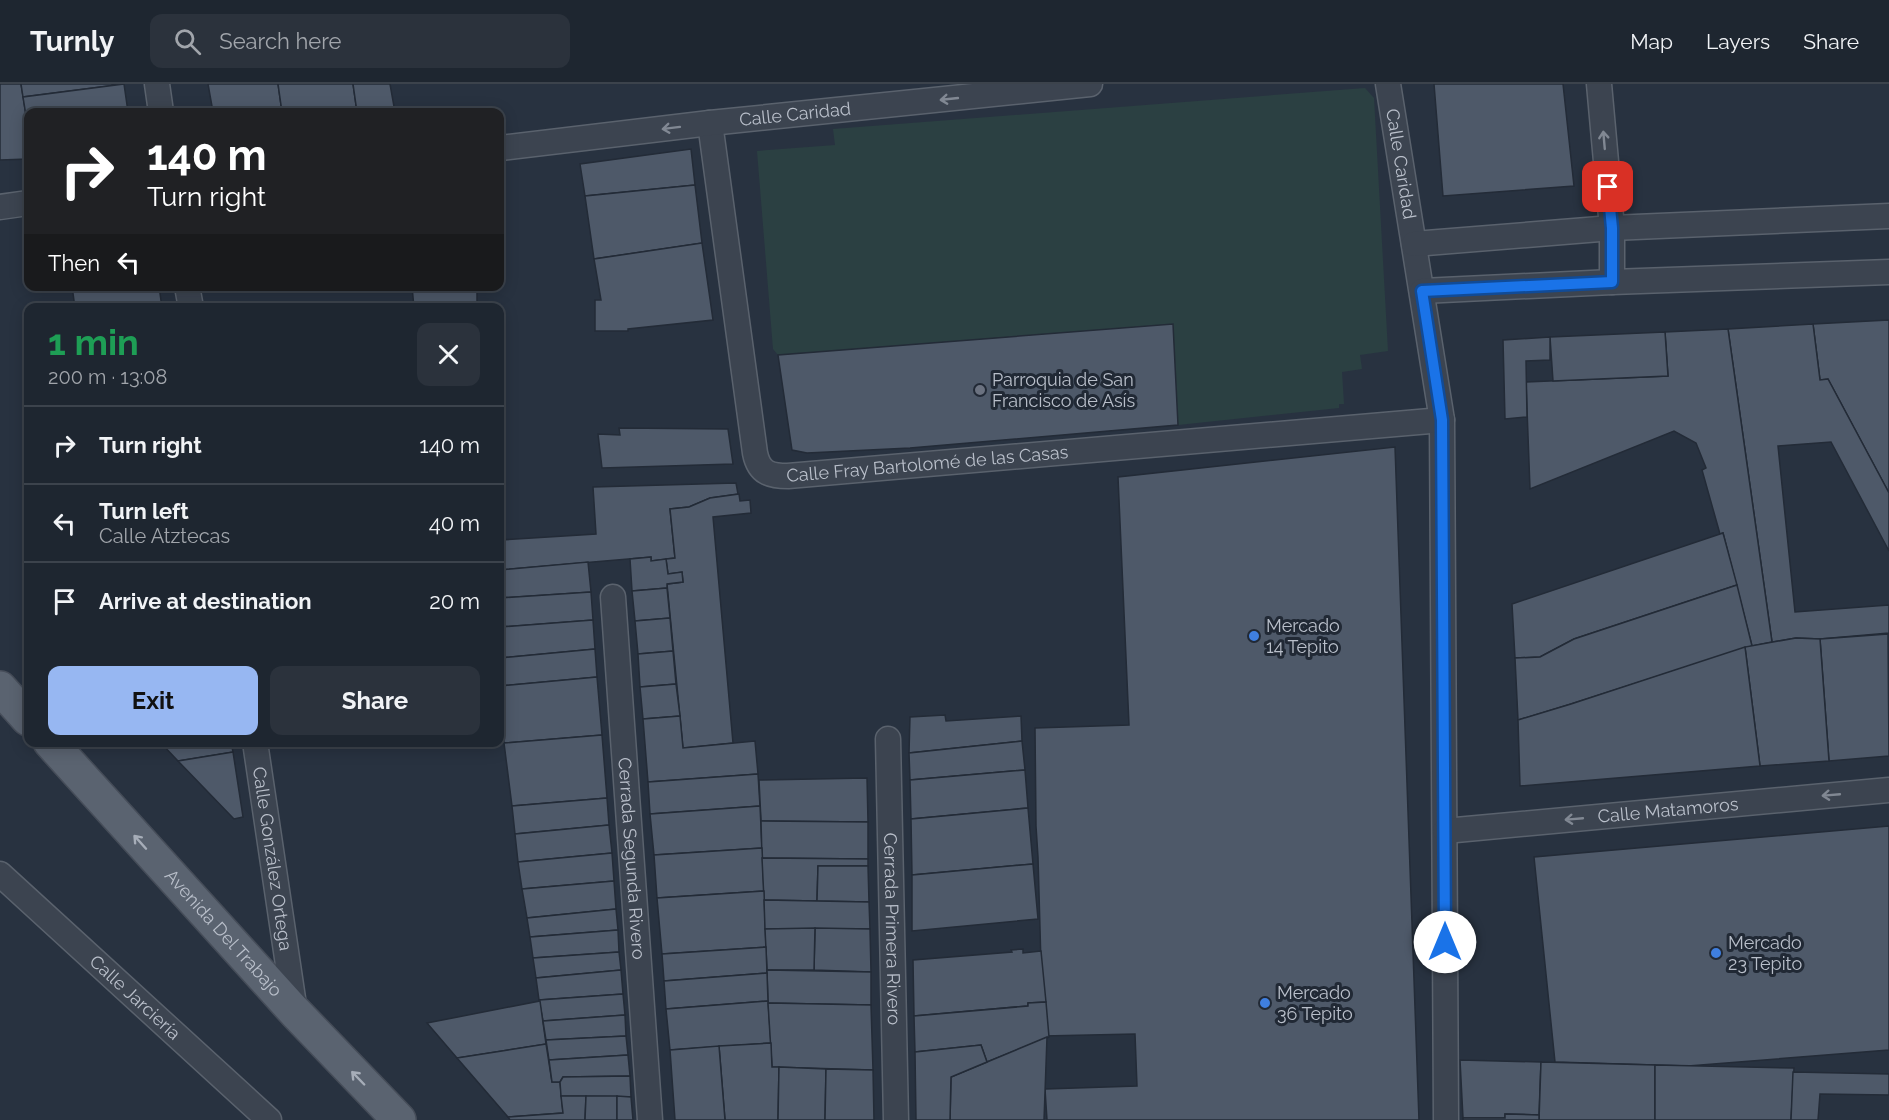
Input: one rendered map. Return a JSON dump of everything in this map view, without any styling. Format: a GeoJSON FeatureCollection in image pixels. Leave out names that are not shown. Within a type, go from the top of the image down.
{"type":"FeatureCollection","features":[{"type":"Feature","properties":{"kind":"main road"},"geometry":{"type":"LineString","coordinates":[[0,688],[24,715]]}},
{"type":"Feature","properties":{"kind":"main road","name":"Avenida Del Trabajo"},"geometry":{"type":"LineString","coordinates":[[55,747],[295,1012],[399,1120]]}},
{"type":"Feature","properties":{"kind":"street"},"geometry":{"type":"LineString","coordinates":[[157,84],[160,108]]}},
{"type":"Feature","properties":{"kind":"street","name":"Calle Caridad"},"geometry":{"type":"LineString","coordinates":[[504,148],[989,90],[1090,84]]}},
{"type":"Feature","properties":{"kind":"street","name":"Calle Caridad"},"geometry":{"type":"LineString","coordinates":[[1388,84],[1442,420],[1446,1120]]}},
{"type":"Feature","properties":{"kind":"street"},"geometry":{"type":"LineString","coordinates":[[1599,84],[1612,228],[1612,282]]}},
{"type":"Feature","properties":{"kind":"street","name":"Calle Fray Bartolomé de las Casas"},"geometry":{"type":"LineString","coordinates":[[710,123],[757,464],[765,472],[776,476],[788,476],[1442,420]]}},
{"type":"Feature","properties":{"kind":"street"},"geometry":{"type":"LineString","coordinates":[[0,207],[24,204]]}},
{"type":"Feature","properties":{"kind":"street"},"geometry":{"type":"LineString","coordinates":[[1414,244],[1612,228],[1889,216]]}},
{"type":"Feature","properties":{"kind":"street"},"geometry":{"type":"LineString","coordinates":[[1422,291],[1889,272]]}},
{"type":"Feature","properties":{"kind":"street","name":"Cerrada Segunda Rivero"},"geometry":{"type":"LineString","coordinates":[[614,597],[650,1120]]}},
{"type":"Feature","properties":{"kind":"street","name":"Cerrada Primera Rivero"},"geometry":{"type":"LineString","coordinates":[[888,739],[896,1120]]}},
{"type":"Feature","properties":{"kind":"street","name":"Calle González Ortega"},"geometry":{"type":"LineString","coordinates":[[256,747],[295,1012]]}},
{"type":"Feature","properties":{"kind":"street","name":"Calle Matamoros"},"geometry":{"type":"LineString","coordinates":[[1445,831],[1889,790]]}},
{"type":"Feature","properties":{"kind":"street","name":"Calle Jarciería"},"geometry":{"type":"LineString","coordinates":[[0,874],[269,1120]]}},
{"type":"Feature","properties":{"kind":"green space"},"geometry":{"type":"Polygon","coordinates":[[[1365,88],[1374,98],[1388,351],[1360,355],[1362,369],[1342,372],[1344,404],[1339,404],[1339,408],[1178,425],[1172,324],[778,355],[773,349],[757,151],[835,145],[833,129],[1365,88]]]}},
{"type":"Feature","properties":{"kind":"building"},"geometry":{"type":"Polygon","coordinates":[[[0,84],[21,84],[25,108],[24,159],[0,160],[0,84]]]}},
{"type":"Feature","properties":{"kind":"building"},"geometry":{"type":"Polygon","coordinates":[[[21,84],[124,84],[23,97],[21,84]]]}},
{"type":"Feature","properties":{"kind":"building"},"geometry":{"type":"Polygon","coordinates":[[[124,84],[127,108],[25,108],[23,97],[124,84]]]}},
{"type":"Feature","properties":{"kind":"building"},"geometry":{"type":"Polygon","coordinates":[[[208,84],[278,84],[281,108],[212,108],[208,84]]]}},
{"type":"Feature","properties":{"kind":"building"},"geometry":{"type":"Polygon","coordinates":[[[278,84],[353,84],[356,108],[281,108],[278,84]]]}},
{"type":"Feature","properties":{"kind":"building"},"geometry":{"type":"Polygon","coordinates":[[[353,84],[390,84],[394,108],[356,108],[353,84]]]}},
{"type":"Feature","properties":{"kind":"building"},"geometry":{"type":"Polygon","coordinates":[[[1434,84],[1563,84],[1574,186],[1443,196],[1434,84]]]}},
{"type":"Feature","properties":{"kind":"building"},"geometry":{"type":"Polygon","coordinates":[[[691,149],[695,185],[585,196],[580,164],[691,149]]]}},
{"type":"Feature","properties":{"kind":"building"},"geometry":{"type":"Polygon","coordinates":[[[695,185],[702,243],[594,259],[585,196],[695,185]]]}},
{"type":"Feature","properties":{"kind":"building"},"geometry":{"type":"Polygon","coordinates":[[[702,243],[713,320],[628,329],[628,331],[595,331],[595,300],[601,300],[594,259],[702,243]]]}},
{"type":"Feature","properties":{"kind":"building"},"geometry":{"type":"Polygon","coordinates":[[[73,291],[160,291],[161,303],[74,303],[73,291]]]}},
{"type":"Feature","properties":{"kind":"building"},"geometry":{"type":"Polygon","coordinates":[[[412,291],[477,291],[477,303],[414,303],[412,291]]]}},
{"type":"Feature","properties":{"kind":"building"},"geometry":{"type":"Polygon","coordinates":[[[1889,320],[1889,493],[1828,379],[1820,380],[1813,324],[1889,320]]]}},
{"type":"Feature","properties":{"kind":"building","name":"Parroquia de San Francisco de Asís"},"geometry":{"type":"Polygon","coordinates":[[[1173,324],[1178,425],[910,448],[807,453],[792,450],[778,355],[1173,324]]]}},
{"type":"Feature","properties":{"kind":"building"},"geometry":{"type":"Polygon","coordinates":[[[1813,324],[1820,380],[1828,379],[1889,493],[1889,551],[1831,442],[1778,446],[1795,612],[1889,605],[1889,633],[1820,639],[1796,638],[1772,642],[1728,329],[1813,324]]]}},
{"type":"Feature","properties":{"kind":"building"},"geometry":{"type":"Polygon","coordinates":[[[1728,329],[1772,642],[1752,646],[1723,533],[1720,534],[1702,470],[1706,468],[1696,443],[1674,431],[1530,489],[1526,382],[1668,376],[1665,332],[1728,329]]]}},
{"type":"Feature","properties":{"kind":"building"},"geometry":{"type":"Polygon","coordinates":[[[1665,332],[1668,376],[1553,381],[1550,337],[1665,332]]]}},
{"type":"Feature","properties":{"kind":"building"},"geometry":{"type":"Polygon","coordinates":[[[1550,337],[1550,360],[1526,361],[1527,417],[1505,419],[1503,340],[1550,337]]]}},
{"type":"Feature","properties":{"kind":"building"},"geometry":{"type":"Polygon","coordinates":[[[619,428],[728,429],[733,464],[602,468],[598,434],[620,435],[619,428]]]}},
{"type":"Feature","properties":{"kind":"building"},"geometry":{"type":"Polygon","coordinates":[[[1395,447],[1419,1120],[1047,1120],[1045,1089],[1137,1086],[1135,1034],[1043,1036],[1036,826],[1035,728],[1129,725],[1118,477],[1395,447]]]}},
{"type":"Feature","properties":{"kind":"building"},"geometry":{"type":"Polygon","coordinates":[[[736,483],[738,494],[710,498],[689,507],[670,509],[675,558],[651,561],[651,557],[504,570],[504,540],[596,534],[593,487],[736,483]]]}},
{"type":"Feature","properties":{"kind":"building"},"geometry":{"type":"Polygon","coordinates":[[[739,494],[740,501],[750,500],[751,513],[713,517],[733,743],[683,748],[667,584],[683,582],[682,572],[668,574],[666,559],[675,558],[670,509],[689,507],[710,498],[739,494]]]}},
{"type":"Feature","properties":{"kind":"building"},"geometry":{"type":"Polygon","coordinates":[[[1723,533],[1737,585],[1574,639],[1540,657],[1515,658],[1512,604],[1723,533]]]}},
{"type":"Feature","properties":{"kind":"building"},"geometry":{"type":"Polygon","coordinates":[[[651,557],[651,561],[666,559],[668,574],[682,572],[683,582],[667,584],[667,588],[632,591],[630,559],[651,557]]]}},
{"type":"Feature","properties":{"kind":"building"},"geometry":{"type":"Polygon","coordinates":[[[588,562],[591,592],[504,598],[504,570],[588,562]]]}},
{"type":"Feature","properties":{"kind":"building"},"geometry":{"type":"Polygon","coordinates":[[[1737,585],[1752,646],[1518,720],[1515,658],[1540,657],[1574,639],[1737,585]]]}},
{"type":"Feature","properties":{"kind":"building"},"geometry":{"type":"Polygon","coordinates":[[[667,588],[670,618],[635,621],[632,591],[667,588]]]}},
{"type":"Feature","properties":{"kind":"building"},"geometry":{"type":"Polygon","coordinates":[[[591,592],[593,620],[504,627],[504,598],[591,592]]]}},
{"type":"Feature","properties":{"kind":"building"},"geometry":{"type":"Polygon","coordinates":[[[670,618],[673,651],[638,654],[635,621],[670,618]]]}},
{"type":"Feature","properties":{"kind":"building"},"geometry":{"type":"Polygon","coordinates":[[[593,620],[595,649],[504,658],[504,627],[593,620]]]}},
{"type":"Feature","properties":{"kind":"building"},"geometry":{"type":"Polygon","coordinates":[[[1888,634],[1889,756],[1829,761],[1820,639],[1888,634]]]}},
{"type":"Feature","properties":{"kind":"building"},"geometry":{"type":"Polygon","coordinates":[[[1796,638],[1820,639],[1829,761],[1760,766],[1745,647],[1796,638]]]}},
{"type":"Feature","properties":{"kind":"building"},"geometry":{"type":"Polygon","coordinates":[[[1745,647],[1760,766],[1520,786],[1518,720],[1745,647]]]}},
{"type":"Feature","properties":{"kind":"building"},"geometry":{"type":"Polygon","coordinates":[[[595,649],[597,677],[504,686],[504,658],[595,649]]]}},
{"type":"Feature","properties":{"kind":"building"},"geometry":{"type":"Polygon","coordinates":[[[673,651],[676,684],[640,687],[638,654],[673,651]]]}},
{"type":"Feature","properties":{"kind":"building"},"geometry":{"type":"Polygon","coordinates":[[[597,677],[602,735],[504,743],[504,686],[597,677]]]}},
{"type":"Feature","properties":{"kind":"building"},"geometry":{"type":"Polygon","coordinates":[[[676,684],[680,716],[643,719],[640,687],[676,684]]]}},
{"type":"Feature","properties":{"kind":"building"},"geometry":{"type":"Polygon","coordinates":[[[945,715],[946,721],[1021,716],[1022,741],[909,753],[910,717],[945,715]]]}},
{"type":"Feature","properties":{"kind":"building"},"geometry":{"type":"Polygon","coordinates":[[[680,716],[683,748],[755,741],[758,774],[648,782],[643,719],[680,716]]]}},
{"type":"Feature","properties":{"kind":"building"},"geometry":{"type":"Polygon","coordinates":[[[602,735],[607,798],[512,806],[504,743],[602,735]]]}},
{"type":"Feature","properties":{"kind":"building"},"geometry":{"type":"Polygon","coordinates":[[[1022,741],[1025,770],[910,780],[909,753],[1022,741]]]}},
{"type":"Feature","properties":{"kind":"building"},"geometry":{"type":"Polygon","coordinates":[[[165,747],[232,747],[233,752],[178,761],[165,747]]]}},
{"type":"Feature","properties":{"kind":"building"},"geometry":{"type":"Polygon","coordinates":[[[233,752],[243,817],[234,819],[178,761],[233,752]]]}},
{"type":"Feature","properties":{"kind":"building"},"geometry":{"type":"Polygon","coordinates":[[[1025,770],[1028,808],[911,819],[910,780],[1025,770]]]}},
{"type":"Feature","properties":{"kind":"building"},"geometry":{"type":"Polygon","coordinates":[[[758,774],[760,806],[650,814],[648,782],[758,774]]]}},
{"type":"Feature","properties":{"kind":"building"},"geometry":{"type":"Polygon","coordinates":[[[867,778],[868,822],[761,821],[759,780],[867,778]]]}},
{"type":"Feature","properties":{"kind":"building"},"geometry":{"type":"Polygon","coordinates":[[[607,798],[609,825],[515,834],[512,806],[607,798]]]}},
{"type":"Feature","properties":{"kind":"building"},"geometry":{"type":"Polygon","coordinates":[[[760,806],[762,848],[654,855],[650,814],[760,806]]]}},
{"type":"Feature","properties":{"kind":"building"},"geometry":{"type":"Polygon","coordinates":[[[1028,808],[1033,864],[912,875],[911,819],[1028,808]]]}},
{"type":"Feature","properties":{"kind":"building"},"geometry":{"type":"Polygon","coordinates":[[[761,821],[868,822],[868,859],[762,858],[761,821]]]}},
{"type":"Feature","properties":{"kind":"building"},"geometry":{"type":"Polygon","coordinates":[[[609,825],[612,853],[518,862],[515,834],[609,825]]]}},
{"type":"Feature","properties":{"kind":"building","name":"Mercado 23 Tepito"},"geometry":{"type":"Polygon","coordinates":[[[1889,826],[1889,1050],[1688,1066],[1555,1062],[1534,857],[1889,826]]]}},
{"type":"Feature","properties":{"kind":"building"},"geometry":{"type":"Polygon","coordinates":[[[762,848],[764,891],[657,898],[654,855],[762,848]]]}},
{"type":"Feature","properties":{"kind":"building"},"geometry":{"type":"Polygon","coordinates":[[[612,853],[614,881],[522,889],[518,862],[612,853]]]}},
{"type":"Feature","properties":{"kind":"building"},"geometry":{"type":"Polygon","coordinates":[[[762,858],[868,859],[868,866],[818,866],[817,901],[764,900],[762,858]]]}},
{"type":"Feature","properties":{"kind":"building"},"geometry":{"type":"Polygon","coordinates":[[[1033,864],[1038,919],[912,931],[912,875],[1033,864]]]}},
{"type":"Feature","properties":{"kind":"building"},"geometry":{"type":"Polygon","coordinates":[[[818,866],[868,866],[869,902],[817,901],[818,866]]]}},
{"type":"Feature","properties":{"kind":"building"},"geometry":{"type":"Polygon","coordinates":[[[614,881],[616,909],[527,918],[522,889],[614,881]]]}},
{"type":"Feature","properties":{"kind":"building"},"geometry":{"type":"Polygon","coordinates":[[[764,891],[766,947],[662,954],[657,898],[764,891]]]}},
{"type":"Feature","properties":{"kind":"building"},"geometry":{"type":"Polygon","coordinates":[[[764,900],[869,902],[870,929],[765,929],[764,900]]]}},
{"type":"Feature","properties":{"kind":"building"},"geometry":{"type":"Polygon","coordinates":[[[616,909],[618,930],[530,937],[527,918],[616,909]]]}},
{"type":"Feature","properties":{"kind":"building"},"geometry":{"type":"Polygon","coordinates":[[[815,928],[870,929],[871,972],[814,970],[815,928]]]}},
{"type":"Feature","properties":{"kind":"building"},"geometry":{"type":"Polygon","coordinates":[[[815,928],[814,970],[767,970],[765,929],[815,928]]]}},
{"type":"Feature","properties":{"kind":"building"},"geometry":{"type":"Polygon","coordinates":[[[618,930],[619,952],[533,958],[530,937],[618,930]]]}},
{"type":"Feature","properties":{"kind":"building"},"geometry":{"type":"Polygon","coordinates":[[[766,947],[767,973],[664,981],[662,954],[766,947]]]}},
{"type":"Feature","properties":{"kind":"building"},"geometry":{"type":"Polygon","coordinates":[[[1023,949],[1023,953],[1041,951],[1046,1002],[1028,1003],[1028,1006],[914,1016],[913,960],[1012,952],[1011,950],[1023,949]]]}},
{"type":"Feature","properties":{"kind":"building"},"geometry":{"type":"Polygon","coordinates":[[[619,952],[621,970],[536,978],[533,958],[619,952]]]}},
{"type":"Feature","properties":{"kind":"building"},"geometry":{"type":"Polygon","coordinates":[[[621,970],[623,994],[539,1000],[536,978],[621,970]]]}},
{"type":"Feature","properties":{"kind":"building"},"geometry":{"type":"Polygon","coordinates":[[[767,970],[871,972],[871,1005],[768,1003],[767,970]]]}},
{"type":"Feature","properties":{"kind":"building"},"geometry":{"type":"Polygon","coordinates":[[[767,973],[768,1001],[666,1009],[664,981],[767,973]]]}},
{"type":"Feature","properties":{"kind":"building"},"geometry":{"type":"Polygon","coordinates":[[[623,994],[625,1015],[543,1021],[539,1000],[623,994]]]}},
{"type":"Feature","properties":{"kind":"building"},"geometry":{"type":"Polygon","coordinates":[[[540,1001],[546,1044],[457,1058],[427,1023],[540,1001]]]}},
{"type":"Feature","properties":{"kind":"building"},"geometry":{"type":"Polygon","coordinates":[[[768,1001],[771,1043],[670,1050],[666,1009],[768,1001]]]}},
{"type":"Feature","properties":{"kind":"building"},"geometry":{"type":"Polygon","coordinates":[[[1046,1002],[1049,1037],[987,1062],[981,1045],[915,1052],[914,1016],[1028,1006],[1028,1003],[1046,1002]]]}},
{"type":"Feature","properties":{"kind":"building"},"geometry":{"type":"Polygon","coordinates":[[[768,1003],[871,1005],[873,1070],[772,1067],[768,1003]]]}},
{"type":"Feature","properties":{"kind":"building"},"geometry":{"type":"Polygon","coordinates":[[[625,1015],[626,1036],[546,1040],[543,1021],[625,1015]]]}},
{"type":"Feature","properties":{"kind":"building"},"geometry":{"type":"Polygon","coordinates":[[[626,1036],[628,1055],[549,1060],[546,1040],[626,1036]]]}},
{"type":"Feature","properties":{"kind":"building"},"geometry":{"type":"Polygon","coordinates":[[[1047,1037],[1044,1120],[950,1120],[951,1077],[1047,1037]]]}},
{"type":"Feature","properties":{"kind":"building"},"geometry":{"type":"Polygon","coordinates":[[[771,1043],[772,1067],[779,1067],[778,1120],[725,1120],[719,1046],[771,1043]]]}},
{"type":"Feature","properties":{"kind":"building"},"geometry":{"type":"Polygon","coordinates":[[[546,1044],[552,1082],[560,1082],[563,1113],[508,1117],[457,1058],[546,1044]]]}},
{"type":"Feature","properties":{"kind":"building"},"geometry":{"type":"Polygon","coordinates":[[[981,1045],[987,1062],[951,1077],[950,1120],[916,1120],[915,1052],[981,1045]]]}},
{"type":"Feature","properties":{"kind":"building"},"geometry":{"type":"Polygon","coordinates":[[[719,1046],[725,1120],[675,1120],[670,1050],[719,1046]]]}},
{"type":"Feature","properties":{"kind":"building"},"geometry":{"type":"Polygon","coordinates":[[[628,1055],[630,1076],[563,1077],[560,1082],[552,1082],[549,1060],[628,1055]]]}},
{"type":"Feature","properties":{"kind":"building"},"geometry":{"type":"Polygon","coordinates":[[[1460,1060],[1541,1062],[1539,1115],[1505,1114],[1505,1118],[1463,1118],[1460,1060]]]}},
{"type":"Feature","properties":{"kind":"building"},"geometry":{"type":"Polygon","coordinates":[[[1541,1062],[1655,1065],[1655,1120],[1539,1120],[1541,1062]]]}},
{"type":"Feature","properties":{"kind":"building"},"geometry":{"type":"Polygon","coordinates":[[[1655,1065],[1794,1068],[1791,1120],[1655,1120],[1655,1065]]]}},
{"type":"Feature","properties":{"kind":"building"},"geometry":{"type":"Polygon","coordinates":[[[779,1067],[826,1069],[825,1120],[778,1120],[779,1067]]]}},
{"type":"Feature","properties":{"kind":"building"},"geometry":{"type":"Polygon","coordinates":[[[826,1069],[873,1070],[874,1120],[825,1120],[826,1069]]]}},
{"type":"Feature","properties":{"kind":"building"},"geometry":{"type":"Polygon","coordinates":[[[1793,1072],[1889,1074],[1889,1095],[1820,1094],[1818,1120],[1791,1120],[1793,1072]]]}},
{"type":"Feature","properties":{"kind":"building"},"geometry":{"type":"Polygon","coordinates":[[[630,1076],[631,1097],[561,1096],[560,1082],[563,1077],[630,1076]]]}},
{"type":"Feature","properties":{"kind":"building"},"geometry":{"type":"Polygon","coordinates":[[[561,1096],[586,1096],[585,1120],[510,1120],[508,1117],[563,1113],[561,1096]]]}},
{"type":"Feature","properties":{"kind":"building"},"geometry":{"type":"Polygon","coordinates":[[[586,1096],[617,1096],[617,1120],[585,1120],[586,1096]]]}},
{"type":"Feature","properties":{"kind":"building"},"geometry":{"type":"Polygon","coordinates":[[[617,1096],[631,1097],[633,1120],[617,1120],[617,1096]]]}},
{"type":"Feature","properties":{"kind":"building"},"geometry":{"type":"Polygon","coordinates":[[[1505,1114],[1539,1115],[1539,1120],[1463,1120],[1463,1118],[1505,1118],[1505,1114]]]}},
{"type":"Feature","properties":{"kind":"place","name":"Parroquia de San Francisco de Asís"},"geometry":{"type":"Point","coordinates":[980,390]}},
{"type":"Feature","properties":{"kind":"place","name":"Mercado 14 Tepito"},"geometry":{"type":"Point","coordinates":[1254,636]}},
{"type":"Feature","properties":{"kind":"place","name":"Mercado 23 Tepito"},"geometry":{"type":"Point","coordinates":[1716,953]}},
{"type":"Feature","properties":{"kind":"place","name":"Mercado 36 Tepito"},"geometry":{"type":"Point","coordinates":[1265,1003]}},
{"type":"Feature","properties":{"kind":"route"},"geometry":{"type":"LineString","coordinates":[[1445,942],[1442,420],[1422,291],[1612,282],[1612,228],[1608,187]]}}]}
